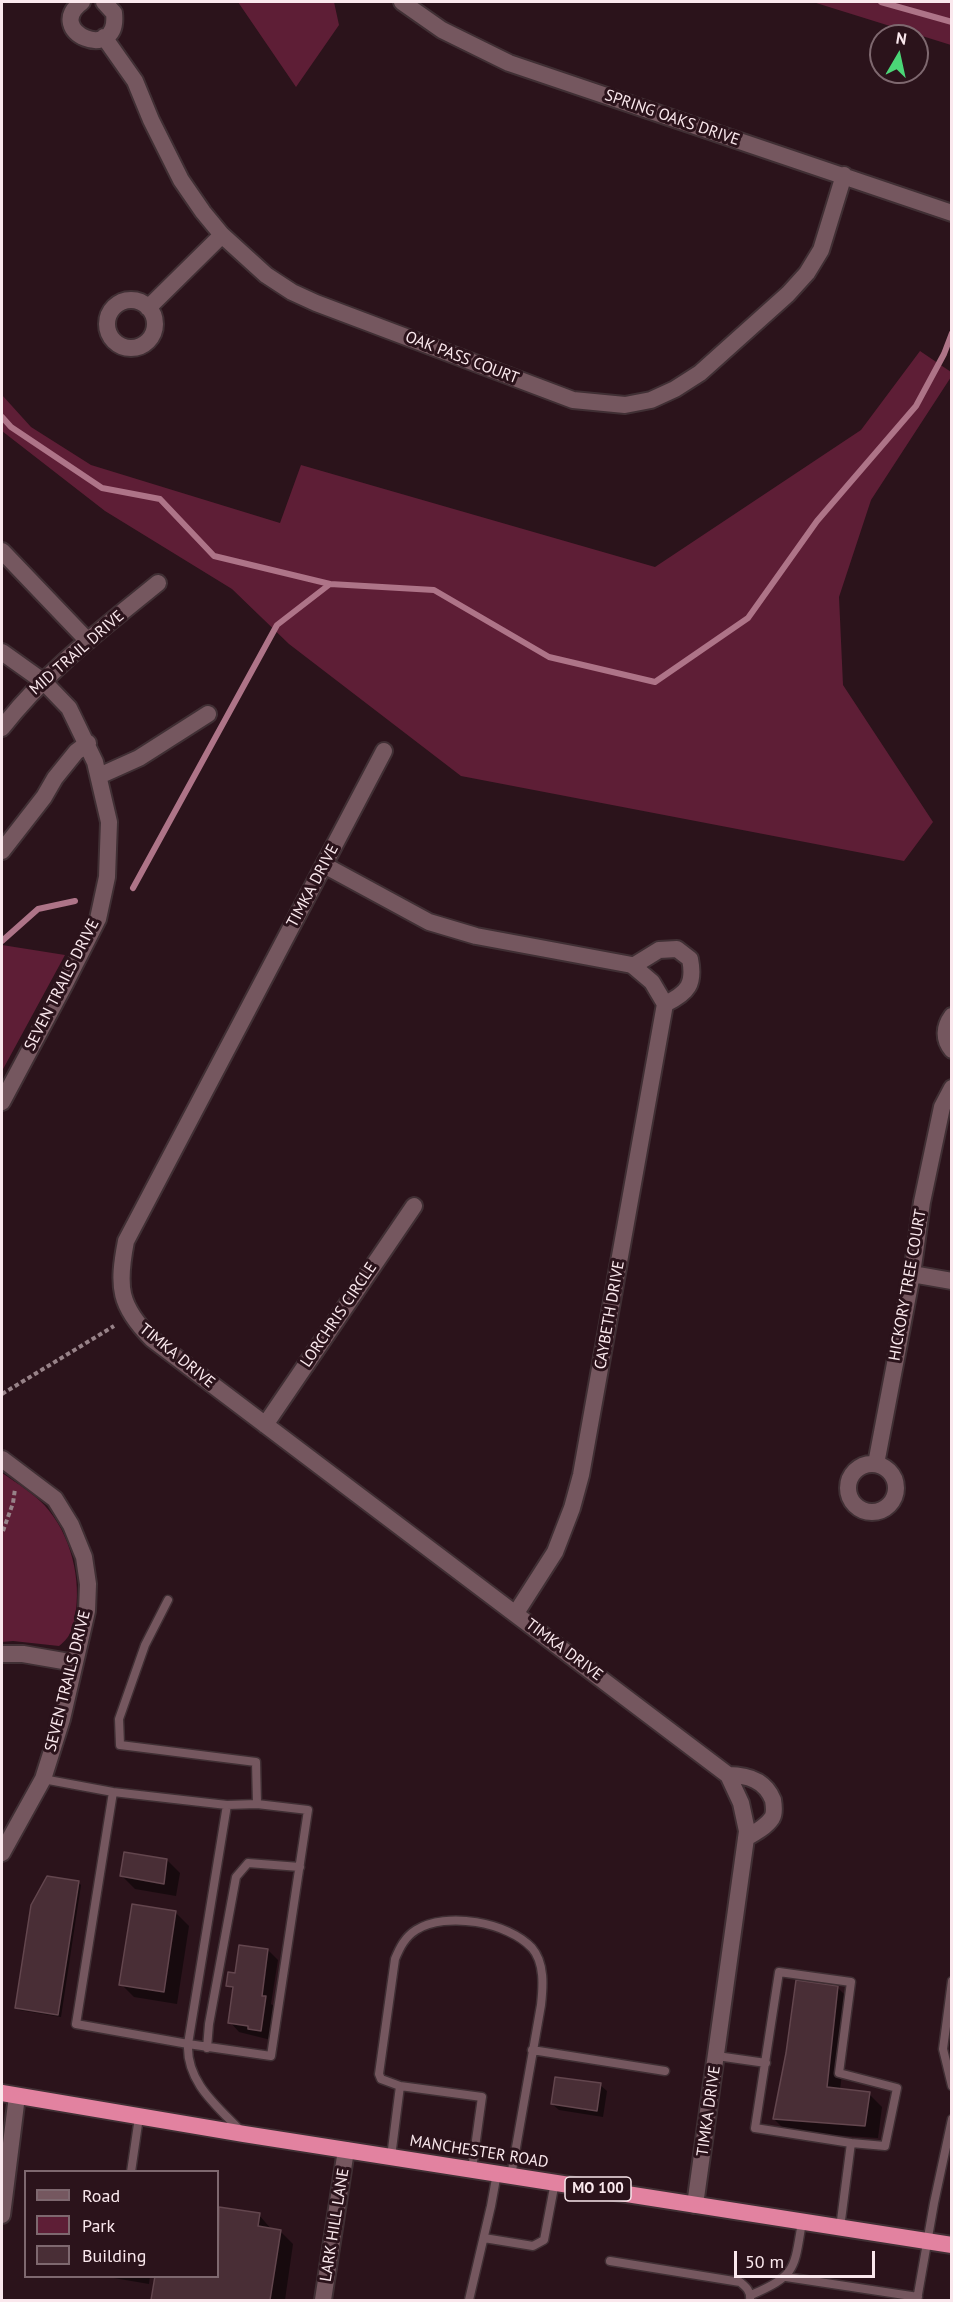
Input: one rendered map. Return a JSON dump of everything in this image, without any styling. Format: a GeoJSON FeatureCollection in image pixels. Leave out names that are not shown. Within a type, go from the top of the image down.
{"type":"FeatureCollection","features":[{"type":"Feature","properties":{"kind":"highway","name":"MANCHESTER ROAD"},"geometry":{"type":"LineString","coordinates":[[9,2095],[951,2245]]}},
{"type":"Feature","properties":{"kind":"street"},"geometry":{"type":"LineString","coordinates":[[82,2],[74,8],[72,15],[74,29],[90,41],[104,37],[113,27],[114,20],[110,7],[104,2]]}},
{"type":"Feature","properties":{"kind":"street","name":"SPRING OAKS DRIVE"},"geometry":{"type":"LineString","coordinates":[[402,2],[442,30],[509,63],[951,213]]}},
{"type":"Feature","properties":{"kind":"street","name":"OAK PASS COURT"},"geometry":{"type":"LineString","coordinates":[[104,37],[135,81],[151,120],[181,180],[222,235],[266,275],[292,292],[316,303],[573,400],[625,405],[651,400],[700,374],[801,280],[821,250],[844,176]]}},
{"type":"Feature","properties":{"kind":"street"},"geometry":{"type":"LineString","coordinates":[[148,308],[222,235]]}},
{"type":"Feature","properties":{"kind":"street"},"geometry":{"type":"LineString","coordinates":[[2,551],[88,641]]}},
{"type":"Feature","properties":{"kind":"street","name":"MID TRAIL DRIVE"},"geometry":{"type":"LineString","coordinates":[[2,728],[23,701],[88,641],[158,583]]}},
{"type":"Feature","properties":{"kind":"street","name":"SEVEN TRAILS DRIVE"},"geometry":{"type":"LineString","coordinates":[[2,652],[44,682],[69,708],[88,743],[99,776],[109,822],[107,877],[98,919],[2,1102]]}},
{"type":"Feature","properties":{"kind":"street"},"geometry":{"type":"LineString","coordinates":[[99,776],[139,758],[208,714]]}},
{"type":"Feature","properties":{"kind":"street"},"geometry":{"type":"LineString","coordinates":[[2,851],[44,797],[55,778],[76,752],[88,743]]}},
{"type":"Feature","properties":{"kind":"street","name":"TIMKA DRIVE"},"geometry":{"type":"LineString","coordinates":[[384,751],[126,1241],[121,1282],[125,1303],[134,1321],[153,1339],[728,1775],[741,1803],[747,1831],[695,2205]]}},
{"type":"Feature","properties":{"kind":"street"},"geometry":{"type":"LineString","coordinates":[[324,865],[429,922],[476,936],[633,966],[652,982],[665,1004],[676,999],[687,989],[693,975],[690,959],[677,949],[659,950],[633,966]]}},
{"type":"Feature","properties":{"kind":"street","name":"CAYBETH DRIVE"},"geometry":{"type":"LineString","coordinates":[[516,1613],[555,1552],[572,1508],[581,1475],[665,1004]]}},
{"type":"Feature","properties":{"kind":"street"},"geometry":{"type":"LineString","coordinates":[[951,1016],[945,1031],[951,1050]]}},
{"type":"Feature","properties":{"kind":"street","name":"HICKORY TREE COURT"},"geometry":{"type":"LineString","coordinates":[[876,1464],[912,1274],[922,1202],[942,1107],[951,1088]]}},
{"type":"Feature","properties":{"kind":"street","name":"LORCHRIS CIRCLE"},"geometry":{"type":"LineString","coordinates":[[265,1425],[414,1206]]}},
{"type":"Feature","properties":{"kind":"street"},"geometry":{"type":"LineString","coordinates":[[912,1274],[951,1281]]}},
{"type":"Feature","properties":{"kind":"street","name":"SEVEN TRAILS DRIVE"},"geometry":{"type":"LineString","coordinates":[[2,1459],[55,1499],[71,1525],[84,1557],[88,1584],[87,1611],[62,1719],[43,1779],[2,1853]]}},
{"type":"Feature","properties":{"kind":"street"},"geometry":{"type":"LineString","coordinates":[[2,1654],[23,1654],[75,1663]]}},
{"type":"Feature","properties":{"kind":"street","name":"TIMKA DRIVE"},"geometry":{"type":"LineString","coordinates":[[728,1775],[741,1775],[757,1780],[769,1791],[774,1805],[774,1817],[765,1826],[746,1838]]}},
{"type":"Feature","properties":{"kind":"street"},"geometry":{"type":"LineString","coordinates":[[2,2215],[9,2095]]}},
{"type":"Feature","properties":{"kind":"street","name":"LARK HILL LANE"},"geometry":{"type":"LineString","coordinates":[[323,2301],[346,2150]]}},
{"type":"Feature","properties":{"kind":"lane"},"geometry":{"type":"LineString","coordinates":[[168,1600],[145,1645],[119,1719],[120,1745],[256,1762],[257,1804]]}},
{"type":"Feature","properties":{"kind":"lane"},"geometry":{"type":"LineString","coordinates":[[43,1779],[113,1792],[227,1805],[257,1804],[308,1810],[271,2056],[207,2048],[76,2024],[113,1792]]}},
{"type":"Feature","properties":{"kind":"lane"},"geometry":{"type":"LineString","coordinates":[[227,1805],[187,2061],[196,2081],[244,2134]]}},
{"type":"Feature","properties":{"kind":"lane"},"geometry":{"type":"LineString","coordinates":[[207,2048],[209,2024],[236,1877],[249,1863],[300,1867]]}},
{"type":"Feature","properties":{"kind":"lane"},"geometry":{"type":"LineString","coordinates":[[469,2301],[484,2238],[504,2174],[542,2005],[543,1982],[539,1962],[533,1948],[516,1936],[496,1927],[464,1920],[442,1920],[416,1930],[400,1947],[395,1959],[379,2074],[381,2079],[400,2086],[482,2097],[472,2169]]}},
{"type":"Feature","properties":{"kind":"lane"},"geometry":{"type":"LineString","coordinates":[[779,1972],[851,1983],[839,2073],[897,2088],[885,2146],[851,2143],[755,2128],[779,1972]]}},
{"type":"Feature","properties":{"kind":"lane"},"geometry":{"type":"LineString","coordinates":[[951,1982],[943,2049],[951,2086]]}},
{"type":"Feature","properties":{"kind":"lane"},"geometry":{"type":"LineString","coordinates":[[532,2050],[665,2071]]}},
{"type":"Feature","properties":{"kind":"lane"},"geometry":{"type":"LineString","coordinates":[[717,2056],[766,2063]]}},
{"type":"Feature","properties":{"kind":"lane"},"geometry":{"type":"LineString","coordinates":[[391,2157],[400,2086]]}},
{"type":"Feature","properties":{"kind":"lane"},"geometry":{"type":"LineString","coordinates":[[131,2170],[139,2117]]}},
{"type":"Feature","properties":{"kind":"lane"},"geometry":{"type":"LineString","coordinates":[[786,2277],[917,2299],[951,2126]]}},
{"type":"Feature","properties":{"kind":"lane"},"geometry":{"type":"LineString","coordinates":[[840,2228],[851,2143]]}},
{"type":"Feature","properties":{"kind":"lane"},"geometry":{"type":"LineString","coordinates":[[484,2238],[533,2246],[544,2240],[555,2182]]}},
{"type":"Feature","properties":{"kind":"lane"},"geometry":{"type":"LineString","coordinates":[[610,2261],[740,2282],[747,2289],[750,2298],[786,2277],[796,2254],[802,2222]]}},
{"type":"Feature","properties":{"kind":"path"},"geometry":{"type":"LineString","coordinates":[[2,1394],[114,1326]]}},
{"type":"Feature","properties":{"kind":"path"},"geometry":{"type":"LineString","coordinates":[[3,1531],[13,1503],[15,1489]]}},
{"type":"Feature","properties":{"kind":"green space"},"geometry":{"type":"Polygon","coordinates":[[[238,2],[334,2],[339,25],[296,87],[238,2]]]}},
{"type":"Feature","properties":{"kind":"green space"},"geometry":{"type":"Polygon","coordinates":[[[813,2],[951,2],[951,45],[929,38],[929,24],[884,24],[813,2]]]}},
{"type":"Feature","properties":{"kind":"green space"},"geometry":{"type":"Polygon","coordinates":[[[920,351],[951,372],[951,377],[871,500],[839,597],[843,685],[933,822],[904,861],[461,776],[289,644],[232,589],[105,511],[2,431],[2,395],[31,427],[91,465],[280,523],[301,465],[655,567],[861,430],[920,351]]]}},
{"type":"Feature","properties":{"kind":"green space"},"geometry":{"type":"Polygon","coordinates":[[[2,945],[65,955],[2,1071],[2,945]]]}},
{"type":"Feature","properties":{"kind":"green space"},"geometry":{"type":"Polygon","coordinates":[[[2,1473],[39,1500],[49,1511],[65,1536],[70,1551],[76,1581],[76,1610],[71,1631],[67,1639],[59,1646],[2,1642],[2,1473]]]}},
{"type":"Feature","properties":{"kind":"building"},"geometry":{"type":"Polygon","coordinates":[[[124,1852],[167,1859],[164,1884],[120,1876],[124,1852]]]}},
{"type":"Feature","properties":{"kind":"building"},"geometry":{"type":"Polygon","coordinates":[[[47,1876],[79,1881],[58,2015],[15,2008],[31,1905],[47,1876]]]}},
{"type":"Feature","properties":{"kind":"building"},"geometry":{"type":"Polygon","coordinates":[[[132,1904],[176,1911],[164,1992],[119,1985],[132,1904]]]}},
{"type":"Feature","properties":{"kind":"building"},"geometry":{"type":"Polygon","coordinates":[[[239,1945],[268,1949],[262,1996],[266,1996],[261,2031],[228,2023],[233,1987],[226,1986],[228,1972],[235,1973],[239,1945]]]}},
{"type":"Feature","properties":{"kind":"building"},"geometry":{"type":"Polygon","coordinates":[[[796,1980],[838,1986],[827,2087],[870,2092],[865,2126],[773,2119],[786,2053],[796,1980]]]}},
{"type":"Feature","properties":{"kind":"building"},"geometry":{"type":"Polygon","coordinates":[[[555,2077],[601,2083],[597,2111],[551,2104],[555,2077]]]}},
{"type":"Feature","properties":{"kind":"building"},"geometry":{"type":"Polygon","coordinates":[[[219,2207],[260,2213],[258,2226],[281,2230],[270,2300],[151,2300],[155,2278],[219,2278],[219,2207]]]}},
{"type":"Feature","properties":{"kind":"waterway"},"geometry":{"type":"LineString","coordinates":[[881,2],[952,22]]}},
{"type":"Feature","properties":{"kind":"waterway"},"geometry":{"type":"LineString","coordinates":[[133,888],[277,625],[330,584],[434,590],[549,657],[655,682],[748,618],[817,521],[916,406],[944,354],[952,333]]}},
{"type":"Feature","properties":{"kind":"waterway"},"geometry":{"type":"LineString","coordinates":[[2,417],[11,427],[102,488],[160,499],[214,556],[330,584]]}},
{"type":"Feature","properties":{"kind":"waterway"},"geometry":{"type":"LineString","coordinates":[[2,941],[38,909],[75,901]]}}]}
